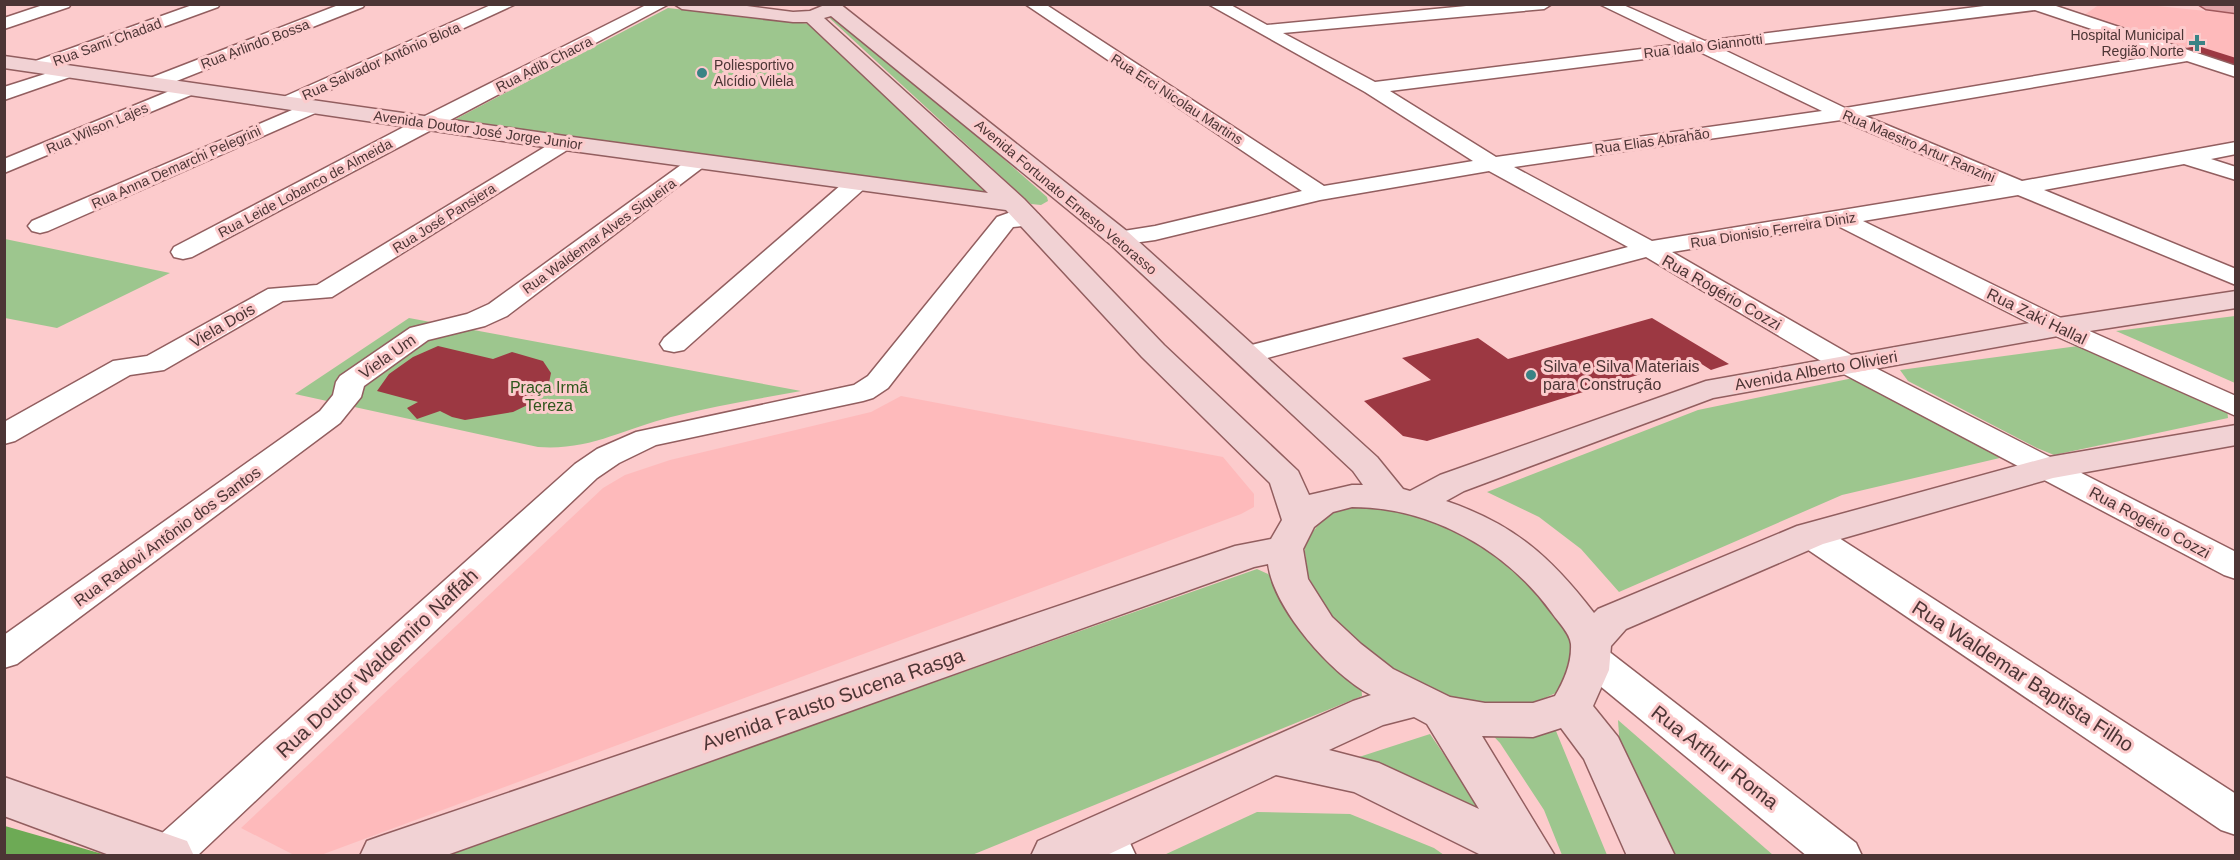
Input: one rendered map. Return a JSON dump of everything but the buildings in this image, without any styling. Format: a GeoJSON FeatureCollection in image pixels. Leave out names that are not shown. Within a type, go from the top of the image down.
{"type":"FeatureCollection","features":[{"type":"Feature","properties":{"kind":"main road"},"geometry":{"type":"LineString","coordinates":[[682,4],[784,10],[811,16],[833,6]]}},
{"type":"Feature","properties":{"kind":"main road"},"geometry":{"type":"LineString","coordinates":[[2206,4],[2235,8]]}},
{"type":"Feature","properties":{"kind":"main road","name":"Avenida Fortunato Ernesto Vetorasso"},"geometry":{"type":"LineString","coordinates":[[833,6],[1119,238],[1403,501]]}},
{"type":"Feature","properties":{"kind":"main road","name":"Avenida Fortunato Ernesto Vetorasso"},"geometry":{"type":"LineString","coordinates":[[811,16],[1023,211],[1154,351],[1286,479],[1292,534],[1289,579],[1318,627],[1346,655],[1378,680],[1430,706]]}},
{"type":"Feature","properties":{"kind":"main road","name":"Avenida Doutor José Jorge Junior"},"geometry":{"type":"LineString","coordinates":[[4,62],[952,196],[1023,211]]}},
{"type":"Feature","properties":{"kind":"main road","name":"Avenida Doutor José Jorge Junior"},"geometry":{"type":"LineString","coordinates":[[952,196],[980,190],[987,183],[988,178]]}},
{"type":"Feature","properties":{"kind":"main road","name":"Avenida Alberto Olivieri"},"geometry":{"type":"LineString","coordinates":[[1403,501],[1706,390],[2058,327],[2235,299]]}},
{"type":"Feature","properties":{"kind":"main road"},"geometry":{"type":"LineString","coordinates":[[1591,650],[1612,618],[1809,535],[2049,468],[2235,435]]}},
{"type":"Feature","properties":{"kind":"main road"},"geometry":{"type":"LineString","coordinates":[[1086,851],[1274,757],[1386,706],[1430,706],[1485,720],[1533,720],[1570,708],[1590,673],[1591,650],[1568,605],[1540,571],[1495,535],[1445,513],[1403,501],[1352,496],[1321,502],[1292,534]]}},
{"type":"Feature","properties":{"kind":"main road","name":"Avenida Fausto Sucena Rasga"},"geometry":{"type":"LineString","coordinates":[[384,855],[1248,555],[1292,534]]}},
{"type":"Feature","properties":{"kind":"main road"},"geometry":{"type":"LineString","coordinates":[[1430,706],[1476,763],[1531,855]]}},
{"type":"Feature","properties":{"kind":"main road"},"geometry":{"type":"LineString","coordinates":[[1570,708],[1602,750],[1651,855]]}},
{"type":"Feature","properties":{"kind":"main road"},"geometry":{"type":"LineString","coordinates":[[1274,757],[1363,776],[1531,855]]}},
{"type":"Feature","properties":{"kind":"main road"},"geometry":{"type":"LineString","coordinates":[[4,796],[169,855]]}},
{"type":"Feature","properties":{"kind":"street"},"geometry":{"type":"LineString","coordinates":[[4,24],[63,4]]}},
{"type":"Feature","properties":{"kind":"street","name":"Rua Sami Chadad"},"geometry":{"type":"LineString","coordinates":[[36,67],[212,4]]}},
{"type":"Feature","properties":{"kind":"street","name":"Rua Arlindo Bossa"},"geometry":{"type":"LineString","coordinates":[[152,84],[357,4]]}},
{"type":"Feature","properties":{"kind":"street","name":"Rua Salvador Antônio Blota"},"geometry":{"type":"LineString","coordinates":[[286,103],[508,4]]}},
{"type":"Feature","properties":{"kind":"street","name":"Rua Adib Chacra"},"geometry":{"type":"LineString","coordinates":[[426,123],[661,4]]}},
{"type":"Feature","properties":{"kind":"street","name":"Rua Erci Nicolau Martins"},"geometry":{"type":"LineString","coordinates":[[1034,4],[1320,193]]}},
{"type":"Feature","properties":{"kind":"street","name":"Rua Rogério Cozzi"},"geometry":{"type":"LineString","coordinates":[[1216,4],[1372,88],[1492,164],[1649,249],[1848,365],[2235,567]]}},
{"type":"Feature","properties":{"kind":"street"},"geometry":{"type":"LineString","coordinates":[[1265,30],[1544,4]]}},
{"type":"Feature","properties":{"kind":"street","name":"Rua Maestro Artur Ranzini"},"geometry":{"type":"LineString","coordinates":[[1607,4],[1843,114],[2235,278]]}},
{"type":"Feature","properties":{"kind":"street"},"geometry":{"type":"LineString","coordinates":[[2034,5],[2235,72]]}},
{"type":"Feature","properties":{"kind":"street","name":"Rua Idalo Giannotti"},"geometry":{"type":"LineString","coordinates":[[1372,88],[2034,5]]}},
{"type":"Feature","properties":{"kind":"street","name":"Rua Elias Abrahão"},"geometry":{"type":"LineString","coordinates":[[1119,238],[1155,233],[1320,193],[1492,164],[1843,114],[2188,56]]}},
{"type":"Feature","properties":{"kind":"street"},"geometry":{"type":"LineString","coordinates":[[4,94],[68,72]]}},
{"type":"Feature","properties":{"kind":"street","name":"Rua Wilson Lajes"},"geometry":{"type":"LineString","coordinates":[[4,167],[189,89]]}},
{"type":"Feature","properties":{"kind":"street","name":"Rua Anna Demarchi Pelegrini"},"geometry":{"type":"LineString","coordinates":[[40,226],[313,107]]}},
{"type":"Feature","properties":{"kind":"street","name":"Rua Leide Lobanco de Almeida"},"geometry":{"type":"LineString","coordinates":[[183,252],[426,123]]}},
{"type":"Feature","properties":{"kind":"street","name":"Rua José Pansiera"},"geometry":{"type":"LineString","coordinates":[[323,292],[565,143]]}},
{"type":"Feature","properties":{"kind":"street","name":"Rua Dionisio Ferreira Diniz"},"geometry":{"type":"LineString","coordinates":[[1246,355],[1649,249],[1841,219],[2235,148]]}},
{"type":"Feature","properties":{"kind":"street"},"geometry":{"type":"LineString","coordinates":[[2183,157],[2235,174]]}},
{"type":"Feature","properties":{"kind":"street","name":"Rua Waldemar Alves Siqueira"},"geometry":{"type":"LineString","coordinates":[[498,310],[699,162]]}},
{"type":"Feature","properties":{"kind":"street"},"geometry":{"type":"LineString","coordinates":[[674,344],[857,183]]}},
{"type":"Feature","properties":{"kind":"street","name":"Rua Doutor Waldemiro Naffah"},"geometry":{"type":"LineString","coordinates":[[169,855],[586,471],[608,456],[647,438],[863,392],[878,382],[1005,222],[1023,211]]}},
{"type":"Feature","properties":{"kind":"street","name":"Rua Zaki Hallal"},"geometry":{"type":"LineString","coordinates":[[1841,219],[2058,327],[2235,407]]}},
{"type":"Feature","properties":{"kind":"street","name":"Viela Dois"},"geometry":{"type":"LineString","coordinates":[[4,435],[123,367],[154,364],[277,294],[323,292]]}},
{"type":"Feature","properties":{"kind":"street","name":"Viela Um"},"geometry":{"type":"LineString","coordinates":[[330,417],[347,397],[350,382],[419,334],[476,320],[498,310]]}},
{"type":"Feature","properties":{"kind":"street","name":"Rua Radovi Antônio dos Santos"},"geometry":{"type":"LineString","coordinates":[[4,654],[330,417]]}},
{"type":"Feature","properties":{"kind":"street","name":"Rua Waldemar Baptista Filho"},"geometry":{"type":"LineString","coordinates":[[1809,535],[2235,817]]}},
{"type":"Feature","properties":{"kind":"street","name":"Rua Arthur Roma"},"geometry":{"type":"LineString","coordinates":[[1591,650],[1840,855]]}},
{"type":"Feature","properties":{"kind":"shaded area","name":"Hospital Municipal Região Norte"},"geometry":{"type":"Polygon","coordinates":[[[2100,4],[2148,5],[2235,14],[2235,68],[2080,18],[2100,4]]]}},
{"type":"Feature","properties":{"kind":"shaded area"},"geometry":{"type":"Polygon","coordinates":[[[901,396],[1223,457],[1254,494],[1254,507],[1241,514],[321,855],[294,855],[241,828],[603,488],[625,475],[670,460],[871,412],[901,396]]]}},
{"type":"Feature","properties":{"kind":"green space","name":"Poliesportivo Alcídio Vilela"},"geometry":{"type":"Polygon","coordinates":[[[668,8],[810,24],[990,195],[450,122],[668,8]]]}},
{"type":"Feature","properties":{"kind":"green space"},"geometry":{"type":"Polygon","coordinates":[[[825,14],[839,14],[1047,197],[1048,201],[1041,205],[1031,204],[825,14]]]}},
{"type":"Feature","properties":{"kind":"green space"},"geometry":{"type":"Polygon","coordinates":[[[5,239],[170,273],[57,328],[5,318],[5,239]]]}},
{"type":"Feature","properties":{"kind":"green space"},"geometry":{"type":"Polygon","coordinates":[[[2235,316],[2235,383],[2116,331],[2235,316]]]}},
{"type":"Feature","properties":{"kind":"green space","name":"Praça Irmã Tereza"},"geometry":{"type":"Polygon","coordinates":[[[409,318],[801,391],[687,413],[606,438],[574,446],[556,447],[538,447],[295,394],[409,318]]]}},
{"type":"Feature","properties":{"kind":"green space"},"geometry":{"type":"Polygon","coordinates":[[[2078,346],[2227,408],[2228,418],[2054,455],[1908,381],[1900,370],[2078,346]]]}},
{"type":"Feature","properties":{"kind":"green space"},"geometry":{"type":"Polygon","coordinates":[[[1858,377],[2004,457],[1842,495],[1619,592],[1581,549],[1539,517],[1487,492],[1698,410],[1858,377]]]}},
{"type":"Feature","properties":{"kind":"green space"},"geometry":{"type":"Polygon","coordinates":[[[1361,504],[1443,521],[1527,573],[1573,639],[1574,663],[1558,692],[1529,705],[1489,705],[1449,698],[1392,669],[1359,647],[1332,620],[1308,576],[1304,545],[1327,517],[1361,504]]]}},
{"type":"Feature","properties":{"kind":"green space"},"geometry":{"type":"Polygon","coordinates":[[[1257,569],[1268,574],[1361,682],[1362,696],[972,855],[438,856],[1257,569]]]}},
{"type":"Feature","properties":{"kind":"green space"},"geometry":{"type":"Polygon","coordinates":[[[1618,720],[1773,855],[1670,855],[1620,750],[1618,720]]]}},
{"type":"Feature","properties":{"kind":"green space"},"geometry":{"type":"Polygon","coordinates":[[[1479,721],[1556,731],[1607,855],[1562,855],[1544,810],[1500,743],[1479,721]]]}},
{"type":"Feature","properties":{"kind":"green space"},"geometry":{"type":"Polygon","coordinates":[[[1430,734],[1481,809],[1359,757],[1430,734]]]}},
{"type":"Feature","properties":{"kind":"green space"},"geometry":{"type":"Polygon","coordinates":[[[1257,812],[1350,814],[1434,848],[1444,855],[1164,855],[1257,812]]]}},
{"type":"Feature","properties":{"kind":"green space"},"geometry":{"type":"Polygon","coordinates":[[[5,826],[106,855],[5,855],[5,826]]]}},
{"type":"Feature","properties":{"kind":"place","name":"Hospital Municipal Região Norte"},"geometry":{"type":"Point","coordinates":[2197,43]}},
{"type":"Feature","properties":{"kind":"place","name":"Poliesportivo Alcídio Vilela"},"geometry":{"type":"Point","coordinates":[702,73]}},
{"type":"Feature","properties":{"kind":"place","name":"Silva e Silva Materiais para Construção"},"geometry":{"type":"Point","coordinates":[1531,375]}}]}
